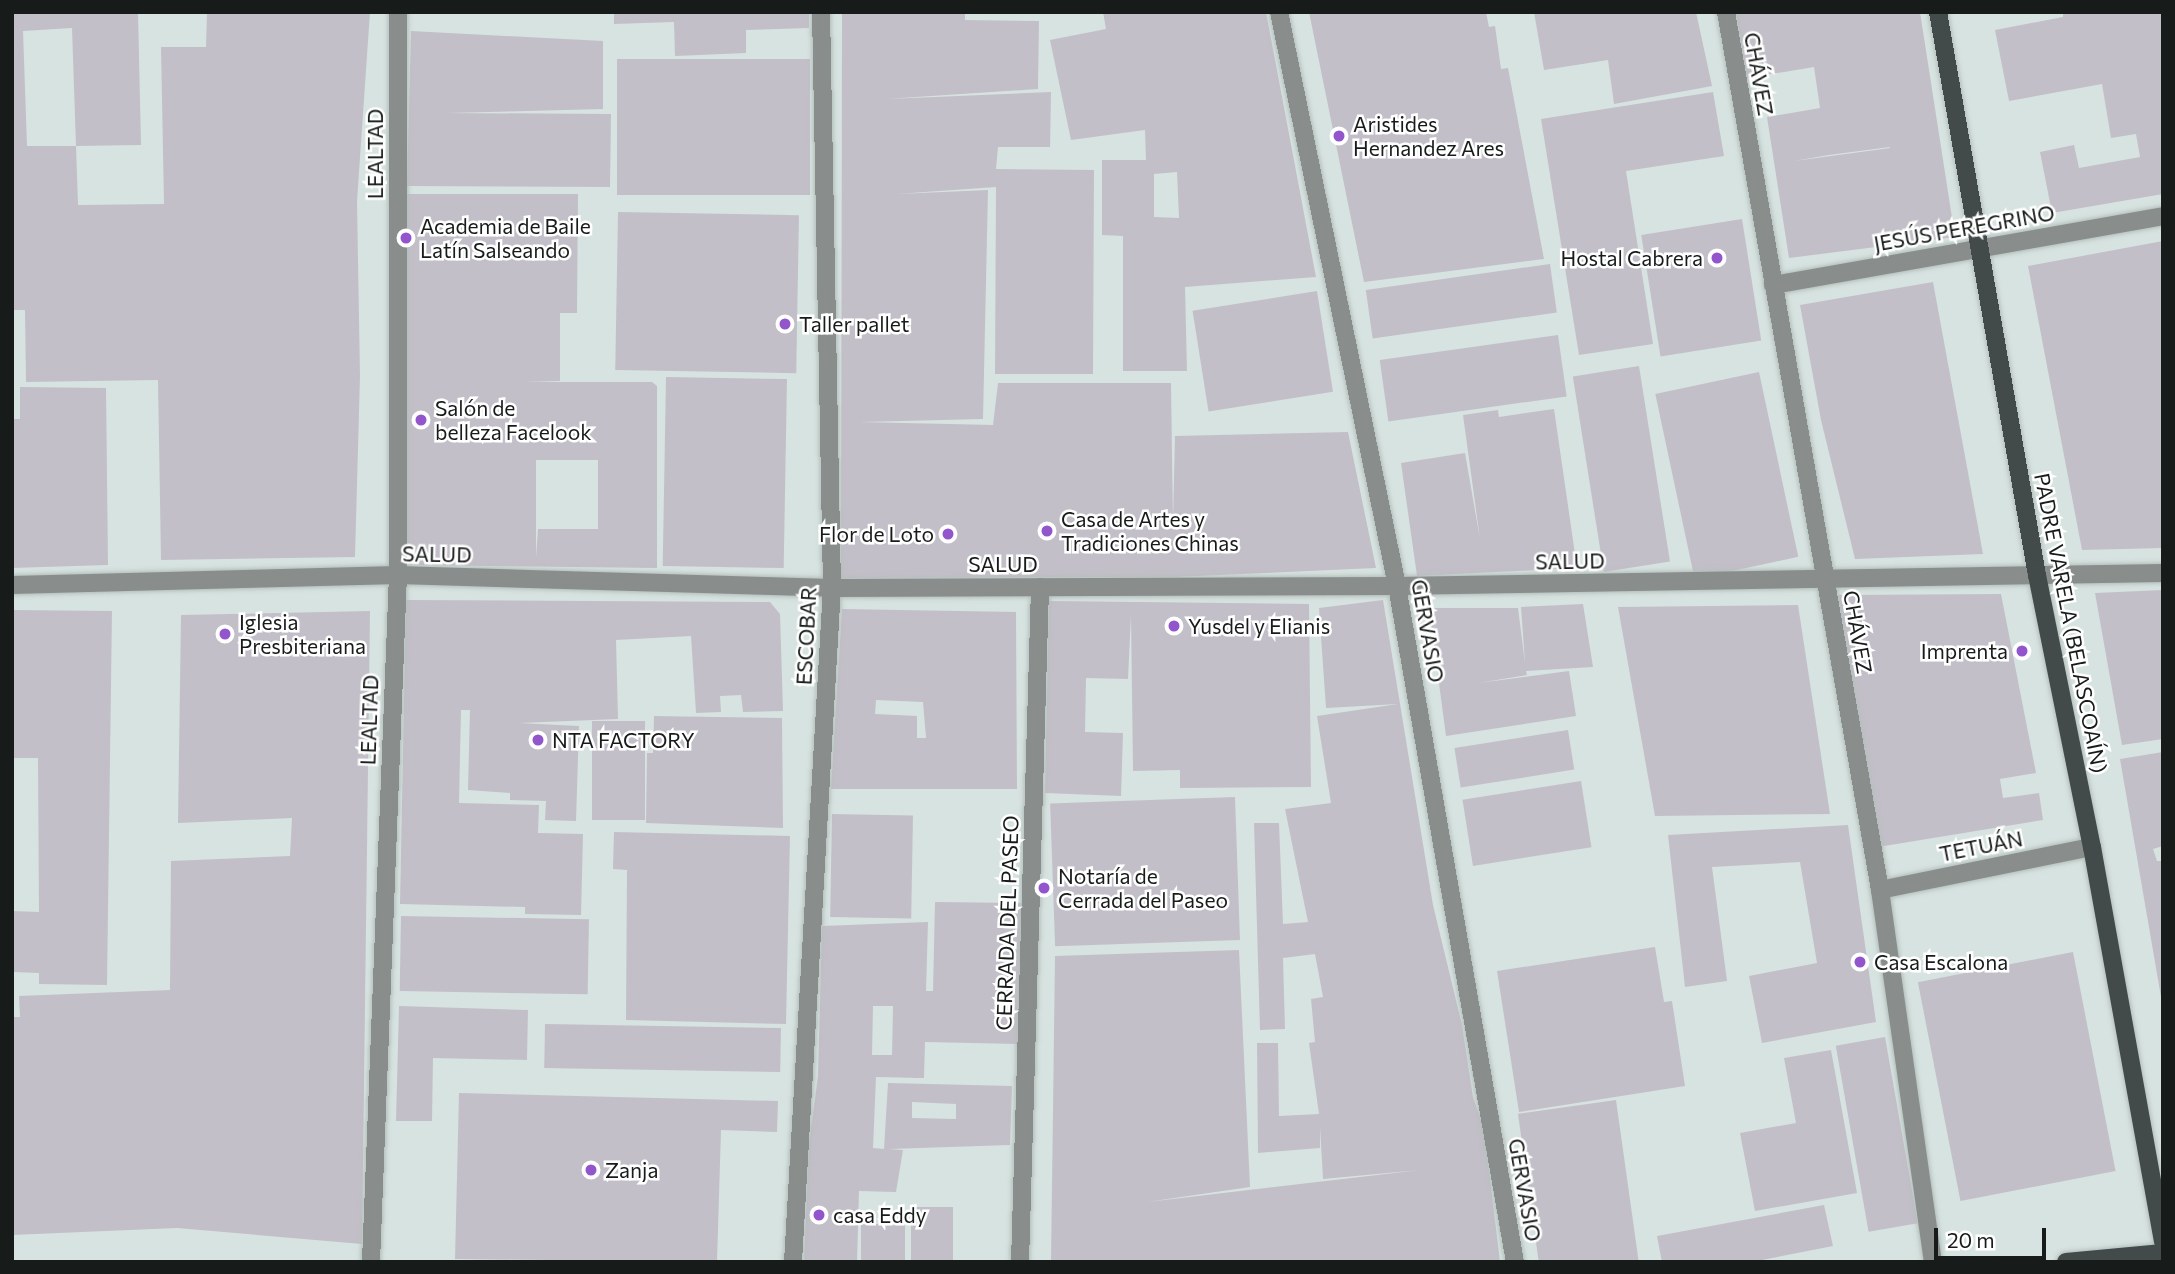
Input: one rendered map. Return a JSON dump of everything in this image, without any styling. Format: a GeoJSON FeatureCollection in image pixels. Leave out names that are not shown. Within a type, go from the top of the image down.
{"type":"FeatureCollection","features":[{"type":"Feature","properties":{"kind":"main road","name":"PADRE VARELA (BELASCOAÍN)"},"geometry":{"type":"LineString","coordinates":[[1937,12],[2037,575],[2092,847],[2163,1242]]}},
{"type":"Feature","properties":{"kind":"main road"},"geometry":{"type":"LineString","coordinates":[[2066,1262],[2163,1253]]}},
{"type":"Feature","properties":{"kind":"street","name":"LEALTAD"},"geometry":{"type":"LineString","coordinates":[[371,1262],[398,575],[398,12]]}},
{"type":"Feature","properties":{"kind":"street","name":"ESCOBAR"},"geometry":{"type":"LineString","coordinates":[[793,1262],[832,587],[821,12]]}},
{"type":"Feature","properties":{"kind":"street","name":"GERVASIO"},"geometry":{"type":"LineString","coordinates":[[1279,12],[1397,586],[1514,1262]]}},
{"type":"Feature","properties":{"kind":"street","name":"CHÁVEZ"},"geometry":{"type":"LineString","coordinates":[[1726,12],[1880,890],[1933,1262]]}},
{"type":"Feature","properties":{"kind":"street","name":"JESÚS PEREGRINO"},"geometry":{"type":"LineString","coordinates":[[1773,285],[2163,216]]}},
{"type":"Feature","properties":{"kind":"street","name":"SALUD"},"geometry":{"type":"LineString","coordinates":[[12,585],[398,575],[832,587],[1397,586],[2163,573]]}},
{"type":"Feature","properties":{"kind":"street","name":"CERRADA DEL PASEO"},"geometry":{"type":"LineString","coordinates":[[1020,1262],[1040,587]]}},
{"type":"Feature","properties":{"kind":"street","name":"TETUÁN"},"geometry":{"type":"LineString","coordinates":[[1880,890],[2092,847]]}},
{"type":"Feature","properties":{"kind":"building"},"geometry":{"type":"Polygon","coordinates":[[[12,12],[138,12],[141,145],[76,146],[78,205],[164,204],[161,47],[206,47],[207,12],[370,12],[357,201],[360,376],[355,557],[161,560],[158,380],[26,382],[25,310],[12,310],[12,12]],[[72,28],[23,31],[27,146],[76,146],[72,28]]]}},
{"type":"Feature","properties":{"kind":"building"},"geometry":{"type":"Polygon","coordinates":[[[614,12],[809,12],[809,28],[746,30],[746,53],[675,56],[674,22],[614,24],[614,12]]]}},
{"type":"Feature","properties":{"kind":"building"},"geometry":{"type":"Polygon","coordinates":[[[842,12],[965,12],[965,20],[1039,21],[1038,89],[886,99],[1051,92],[1050,147],[998,147],[996,169],[1094,170],[1093,374],[995,374],[996,187],[897,194],[988,190],[983,419],[860,422],[993,425],[998,383],[1171,383],[1173,522],[1175,436],[1348,432],[1376,568],[1174,577],[841,578],[842,12]]]}},
{"type":"Feature","properties":{"kind":"building"},"geometry":{"type":"Polygon","coordinates":[[[1103,12],[1266,12],[1316,277],[1185,287],[1187,371],[1123,371],[1123,236],[1102,235],[1102,160],[1146,160],[1145,130],[1071,140],[1050,40],[1106,29],[1103,12]],[[1177,172],[1154,174],[1154,217],[1179,218],[1177,172]]]}},
{"type":"Feature","properties":{"kind":"building"},"geometry":{"type":"Polygon","coordinates":[[[1309,12],[1486,12],[1489,27],[1495,26],[1501,69],[1508,68],[1544,259],[1364,282],[1309,12]]]}},
{"type":"Feature","properties":{"kind":"building"},"geometry":{"type":"Polygon","coordinates":[[[1534,12],[1696,12],[1712,86],[1614,104],[1608,60],[1544,70],[1534,12]]]}},
{"type":"Feature","properties":{"kind":"building"},"geometry":{"type":"Polygon","coordinates":[[[1736,12],[1920,12],[1955,237],[1789,258],[1767,117],[1820,108],[1814,67],[1747,78],[1736,12]],[[1890,148],[1829,155],[1794,161],[1890,148]]]}},
{"type":"Feature","properties":{"kind":"building"},"geometry":{"type":"Polygon","coordinates":[[[2063,12],[2163,12],[2163,194],[2052,213],[2040,152],[2074,145],[2079,168],[2140,157],[2136,134],[2111,138],[2102,84],[2009,101],[1995,30],[2063,17],[2063,12]]]}},
{"type":"Feature","properties":{"kind":"building"},"geometry":{"type":"Polygon","coordinates":[[[411,31],[603,41],[603,109],[447,113],[611,114],[610,187],[407,186],[411,31]]]}},
{"type":"Feature","properties":{"kind":"building"},"geometry":{"type":"Polygon","coordinates":[[[617,59],[810,59],[810,195],[617,195],[617,59]]]}},
{"type":"Feature","properties":{"kind":"building"},"geometry":{"type":"Polygon","coordinates":[[[1713,92],[1724,156],[1626,171],[1653,344],[1579,355],[1541,119],[1713,92]]]}},
{"type":"Feature","properties":{"kind":"building"},"geometry":{"type":"Polygon","coordinates":[[[407,194],[578,194],[577,313],[560,313],[560,381],[525,382],[652,382],[657,386],[657,568],[407,565],[407,194]],[[536,460],[536,557],[538,529],[598,529],[598,460],[536,460]]]}},
{"type":"Feature","properties":{"kind":"building"},"geometry":{"type":"Polygon","coordinates":[[[618,212],[799,215],[796,373],[615,370],[618,212]]]}},
{"type":"Feature","properties":{"kind":"building"},"geometry":{"type":"Polygon","coordinates":[[[1742,219],[1761,340],[1660,356],[1641,235],[1742,219]]]}},
{"type":"Feature","properties":{"kind":"building"},"geometry":{"type":"Polygon","coordinates":[[[2163,241],[2163,548],[2082,550],[2028,266],[2163,241]]]}},
{"type":"Feature","properties":{"kind":"building"},"geometry":{"type":"Polygon","coordinates":[[[1550,264],[1557,313],[1373,338],[1366,290],[1550,264]]]}},
{"type":"Feature","properties":{"kind":"building"},"geometry":{"type":"Polygon","coordinates":[[[1933,282],[1983,554],[1855,559],[1821,420],[1800,305],[1933,282]]]}},
{"type":"Feature","properties":{"kind":"building"},"geometry":{"type":"Polygon","coordinates":[[[1317,291],[1333,392],[1209,411],[1193,311],[1317,291]]]}},
{"type":"Feature","properties":{"kind":"building"},"geometry":{"type":"Polygon","coordinates":[[[1558,335],[1567,396],[1388,421],[1380,360],[1558,335]]]}},
{"type":"Feature","properties":{"kind":"building"},"geometry":{"type":"Polygon","coordinates":[[[1639,366],[1670,562],[1604,572],[1573,376],[1639,366]]]}},
{"type":"Feature","properties":{"kind":"building"},"geometry":{"type":"Polygon","coordinates":[[[1759,372],[1798,557],[1695,579],[1655,394],[1759,372]]]}},
{"type":"Feature","properties":{"kind":"building"},"geometry":{"type":"Polygon","coordinates":[[[666,377],[787,379],[784,568],[663,566],[666,377]]]}},
{"type":"Feature","properties":{"kind":"building"},"geometry":{"type":"Polygon","coordinates":[[[20,387],[106,388],[108,565],[12,568],[12,419],[20,419],[20,387]]]}},
{"type":"Feature","properties":{"kind":"building"},"geometry":{"type":"Polygon","coordinates":[[[1554,409],[1577,568],[1417,576],[1401,463],[1465,453],[1480,539],[1463,415],[1498,410],[1499,417],[1554,409]]]}},
{"type":"Feature","properties":{"kind":"building"},"geometry":{"type":"Polygon","coordinates":[[[2163,590],[2163,739],[2122,745],[2095,593],[2163,590]]]}},
{"type":"Feature","properties":{"kind":"building"},"geometry":{"type":"Polygon","coordinates":[[[2001,594],[2036,773],[2000,779],[2003,798],[2039,793],[2043,820],[1878,847],[1838,595],[2001,594]]]}},
{"type":"Feature","properties":{"kind":"building"},"geometry":{"type":"Polygon","coordinates":[[[406,600],[770,602],[780,614],[783,711],[743,712],[741,695],[720,696],[721,712],[696,713],[691,636],[616,640],[618,719],[519,723],[579,726],[576,821],[545,820],[546,801],[510,800],[510,793],[468,790],[470,710],[461,710],[459,803],[539,805],[538,833],[583,834],[581,915],[525,914],[525,907],[400,904],[406,600]]]}},
{"type":"Feature","properties":{"kind":"building"},"geometry":{"type":"Polygon","coordinates":[[[1383,600],[1433,905],[1462,1025],[1473,1097],[1484,1129],[1500,1262],[1051,1262],[1055,956],[1239,950],[1250,1187],[1147,1202],[1420,1170],[1323,1179],[1320,1127],[1320,1148],[1258,1153],[1257,1043],[1278,1043],[1279,1116],[1319,1114],[1309,1043],[1315,1042],[1311,999],[1323,997],[1315,954],[1283,958],[1285,1029],[1260,1030],[1254,823],[1279,823],[1283,924],[1308,922],[1285,809],[1331,803],[1317,716],[1398,704],[1326,708],[1319,608],[1383,600]]]}},
{"type":"Feature","properties":{"kind":"building"},"geometry":{"type":"Polygon","coordinates":[[[1049,601],[1309,604],[1311,787],[1180,788],[1180,770],[1133,771],[1131,615],[1128,679],[1086,678],[1085,732],[1123,733],[1121,796],[1045,793],[1049,601]]]}},
{"type":"Feature","properties":{"kind":"building"},"geometry":{"type":"Polygon","coordinates":[[[1583,604],[1593,667],[1526,671],[1527,675],[1478,683],[1569,671],[1576,716],[1446,736],[1429,608],[1518,608],[1525,663],[1521,607],[1583,604]]]}},
{"type":"Feature","properties":{"kind":"building"},"geometry":{"type":"Polygon","coordinates":[[[1798,605],[1830,814],[1655,816],[1618,607],[1798,605]]]}},
{"type":"Feature","properties":{"kind":"building"},"geometry":{"type":"Polygon","coordinates":[[[842,609],[1016,612],[1017,789],[831,789],[842,609]],[[876,700],[875,714],[917,716],[917,738],[926,738],[923,702],[876,700]]]}},
{"type":"Feature","properties":{"kind":"building"},"geometry":{"type":"Polygon","coordinates":[[[12,610],[112,611],[107,985],[39,984],[39,973],[12,972],[12,911],[39,912],[38,758],[12,758],[12,610]]]}},
{"type":"Feature","properties":{"kind":"building"},"geometry":{"type":"Polygon","coordinates":[[[370,611],[362,1244],[177,1228],[12,1235],[12,1017],[20,1017],[19,996],[170,990],[171,861],[290,856],[292,818],[178,823],[181,615],[370,611]]]}},
{"type":"Feature","properties":{"kind":"building"},"geometry":{"type":"Polygon","coordinates":[[[654,716],[782,718],[783,828],[646,823],[647,753],[653,753],[654,716]]]}},
{"type":"Feature","properties":{"kind":"building"},"geometry":{"type":"Polygon","coordinates":[[[592,721],[645,721],[645,820],[592,820],[592,721]]]}},
{"type":"Feature","properties":{"kind":"building"},"geometry":{"type":"Polygon","coordinates":[[[1568,730],[1574,770],[1461,787],[1454,748],[1568,730]]]}},
{"type":"Feature","properties":{"kind":"building"},"geometry":{"type":"Polygon","coordinates":[[[2163,752],[2163,846],[2153,849],[2157,861],[2163,861],[2161,997],[2120,759],[2163,752]]]}},
{"type":"Feature","properties":{"kind":"building"},"geometry":{"type":"Polygon","coordinates":[[[1581,781],[1591,847],[1473,866],[1462,800],[1581,781]]]}},
{"type":"Feature","properties":{"kind":"building"},"geometry":{"type":"Polygon","coordinates":[[[1235,797],[1240,940],[1055,946],[1050,803],[1235,797]]]}},
{"type":"Feature","properties":{"kind":"building"},"geometry":{"type":"Polygon","coordinates":[[[832,814],[913,815],[911,918],[830,917],[832,814]]]}},
{"type":"Feature","properties":{"kind":"building"},"geometry":{"type":"Polygon","coordinates":[[[1848,825],[1876,1022],[1762,1043],[1749,976],[1817,963],[1800,862],[1712,867],[1727,981],[1685,987],[1668,835],[1848,825]]]}},
{"type":"Feature","properties":{"kind":"building"},"geometry":{"type":"Polygon","coordinates":[[[614,832],[790,836],[786,1024],[626,1020],[627,870],[613,869],[614,832]]]}},
{"type":"Feature","properties":{"kind":"building"},"geometry":{"type":"Polygon","coordinates":[[[935,902],[1022,903],[1020,1044],[925,1042],[924,1078],[876,1077],[873,1148],[884,1149],[888,1083],[1012,1086],[1010,1145],[889,1149],[903,1150],[896,1192],[859,1191],[857,1262],[804,1262],[809,1144],[818,1076],[822,926],[928,922],[926,991],[933,991],[935,902]],[[873,1006],[872,1055],[892,1055],[893,1006],[873,1006]],[[912,1102],[912,1118],[956,1119],[956,1104],[912,1102]]]}},
{"type":"Feature","properties":{"kind":"building"},"geometry":{"type":"Polygon","coordinates":[[[401,916],[589,919],[588,994],[400,991],[401,916]]]}},
{"type":"Feature","properties":{"kind":"building"},"geometry":{"type":"Polygon","coordinates":[[[1655,947],[1664,1002],[1672,1001],[1685,1086],[1519,1112],[1497,971],[1655,947]]]}},
{"type":"Feature","properties":{"kind":"building"},"geometry":{"type":"Polygon","coordinates":[[[2073,952],[2116,1171],[1960,1201],[1918,982],[2073,952]]]}},
{"type":"Feature","properties":{"kind":"building"},"geometry":{"type":"Polygon","coordinates":[[[399,1006],[528,1010],[527,1060],[433,1058],[432,1121],[396,1121],[399,1006]]]}},
{"type":"Feature","properties":{"kind":"building"},"geometry":{"type":"Polygon","coordinates":[[[545,1024],[781,1028],[780,1072],[544,1068],[545,1024]]]}},
{"type":"Feature","properties":{"kind":"building"},"geometry":{"type":"Polygon","coordinates":[[[1885,1037],[1918,1223],[1869,1232],[1836,1046],[1885,1037]]]}},
{"type":"Feature","properties":{"kind":"building"},"geometry":{"type":"Polygon","coordinates":[[[1831,1050],[1857,1193],[1755,1211],[1740,1133],[1796,1123],[1784,1058],[1831,1050]]]}},
{"type":"Feature","properties":{"kind":"building"},"geometry":{"type":"Polygon","coordinates":[[[459,1093],[778,1101],[777,1132],[721,1130],[717,1262],[455,1259],[459,1093]]]}},
{"type":"Feature","properties":{"kind":"building"},"geometry":{"type":"Polygon","coordinates":[[[1616,1100],[1639,1261],[1539,1262],[1518,1114],[1616,1100]]]}},
{"type":"Feature","properties":{"kind":"building"},"geometry":{"type":"Polygon","coordinates":[[[1824,1205],[1833,1246],[1752,1262],[1662,1262],[1657,1236],[1824,1205]]]}},
{"type":"Feature","properties":{"kind":"building"},"geometry":{"type":"Polygon","coordinates":[[[911,1207],[953,1207],[953,1262],[911,1262],[911,1207]]]}},
{"type":"Feature","properties":{"kind":"building"},"geometry":{"type":"Polygon","coordinates":[[[861,1224],[905,1224],[905,1262],[861,1262],[861,1224]]]}},
{"type":"Feature","properties":{"kind":"place","name":"Aristides Hernandez Ares"},"geometry":{"type":"Point","coordinates":[1339,136]}},
{"type":"Feature","properties":{"kind":"place","name":"Academia de Baile Latín Salseando"},"geometry":{"type":"Point","coordinates":[406,238]}},
{"type":"Feature","properties":{"kind":"place","name":"Hostal Cabrera"},"geometry":{"type":"Point","coordinates":[1717,258]}},
{"type":"Feature","properties":{"kind":"place","name":"Taller pallet"},"geometry":{"type":"Point","coordinates":[785,324]}},
{"type":"Feature","properties":{"kind":"place","name":"Salón de belleza Facelook"},"geometry":{"type":"Point","coordinates":[421,420]}},
{"type":"Feature","properties":{"kind":"place","name":"Casa de Artes y Tradiciones Chinas"},"geometry":{"type":"Point","coordinates":[1047,531]}},
{"type":"Feature","properties":{"kind":"place","name":"Flor de Loto"},"geometry":{"type":"Point","coordinates":[948,534]}},
{"type":"Feature","properties":{"kind":"place","name":"Yusdel y Elianis"},"geometry":{"type":"Point","coordinates":[1174,626]}},
{"type":"Feature","properties":{"kind":"place","name":"Iglesia Presbiteriana"},"geometry":{"type":"Point","coordinates":[225,634]}},
{"type":"Feature","properties":{"kind":"place","name":"Imprenta"},"geometry":{"type":"Point","coordinates":[2022,651]}},
{"type":"Feature","properties":{"kind":"place","name":"NTA FACTORY"},"geometry":{"type":"Point","coordinates":[538,740]}},
{"type":"Feature","properties":{"kind":"place","name":"Notaría de Cerrada del Paseo"},"geometry":{"type":"Point","coordinates":[1044,888]}},
{"type":"Feature","properties":{"kind":"place","name":"Casa Escalona"},"geometry":{"type":"Point","coordinates":[1860,962]}},
{"type":"Feature","properties":{"kind":"place","name":"Zanja"},"geometry":{"type":"Point","coordinates":[591,1170]}},
{"type":"Feature","properties":{"kind":"place","name":"casa Eddy"},"geometry":{"type":"Point","coordinates":[819,1215]}}]}
